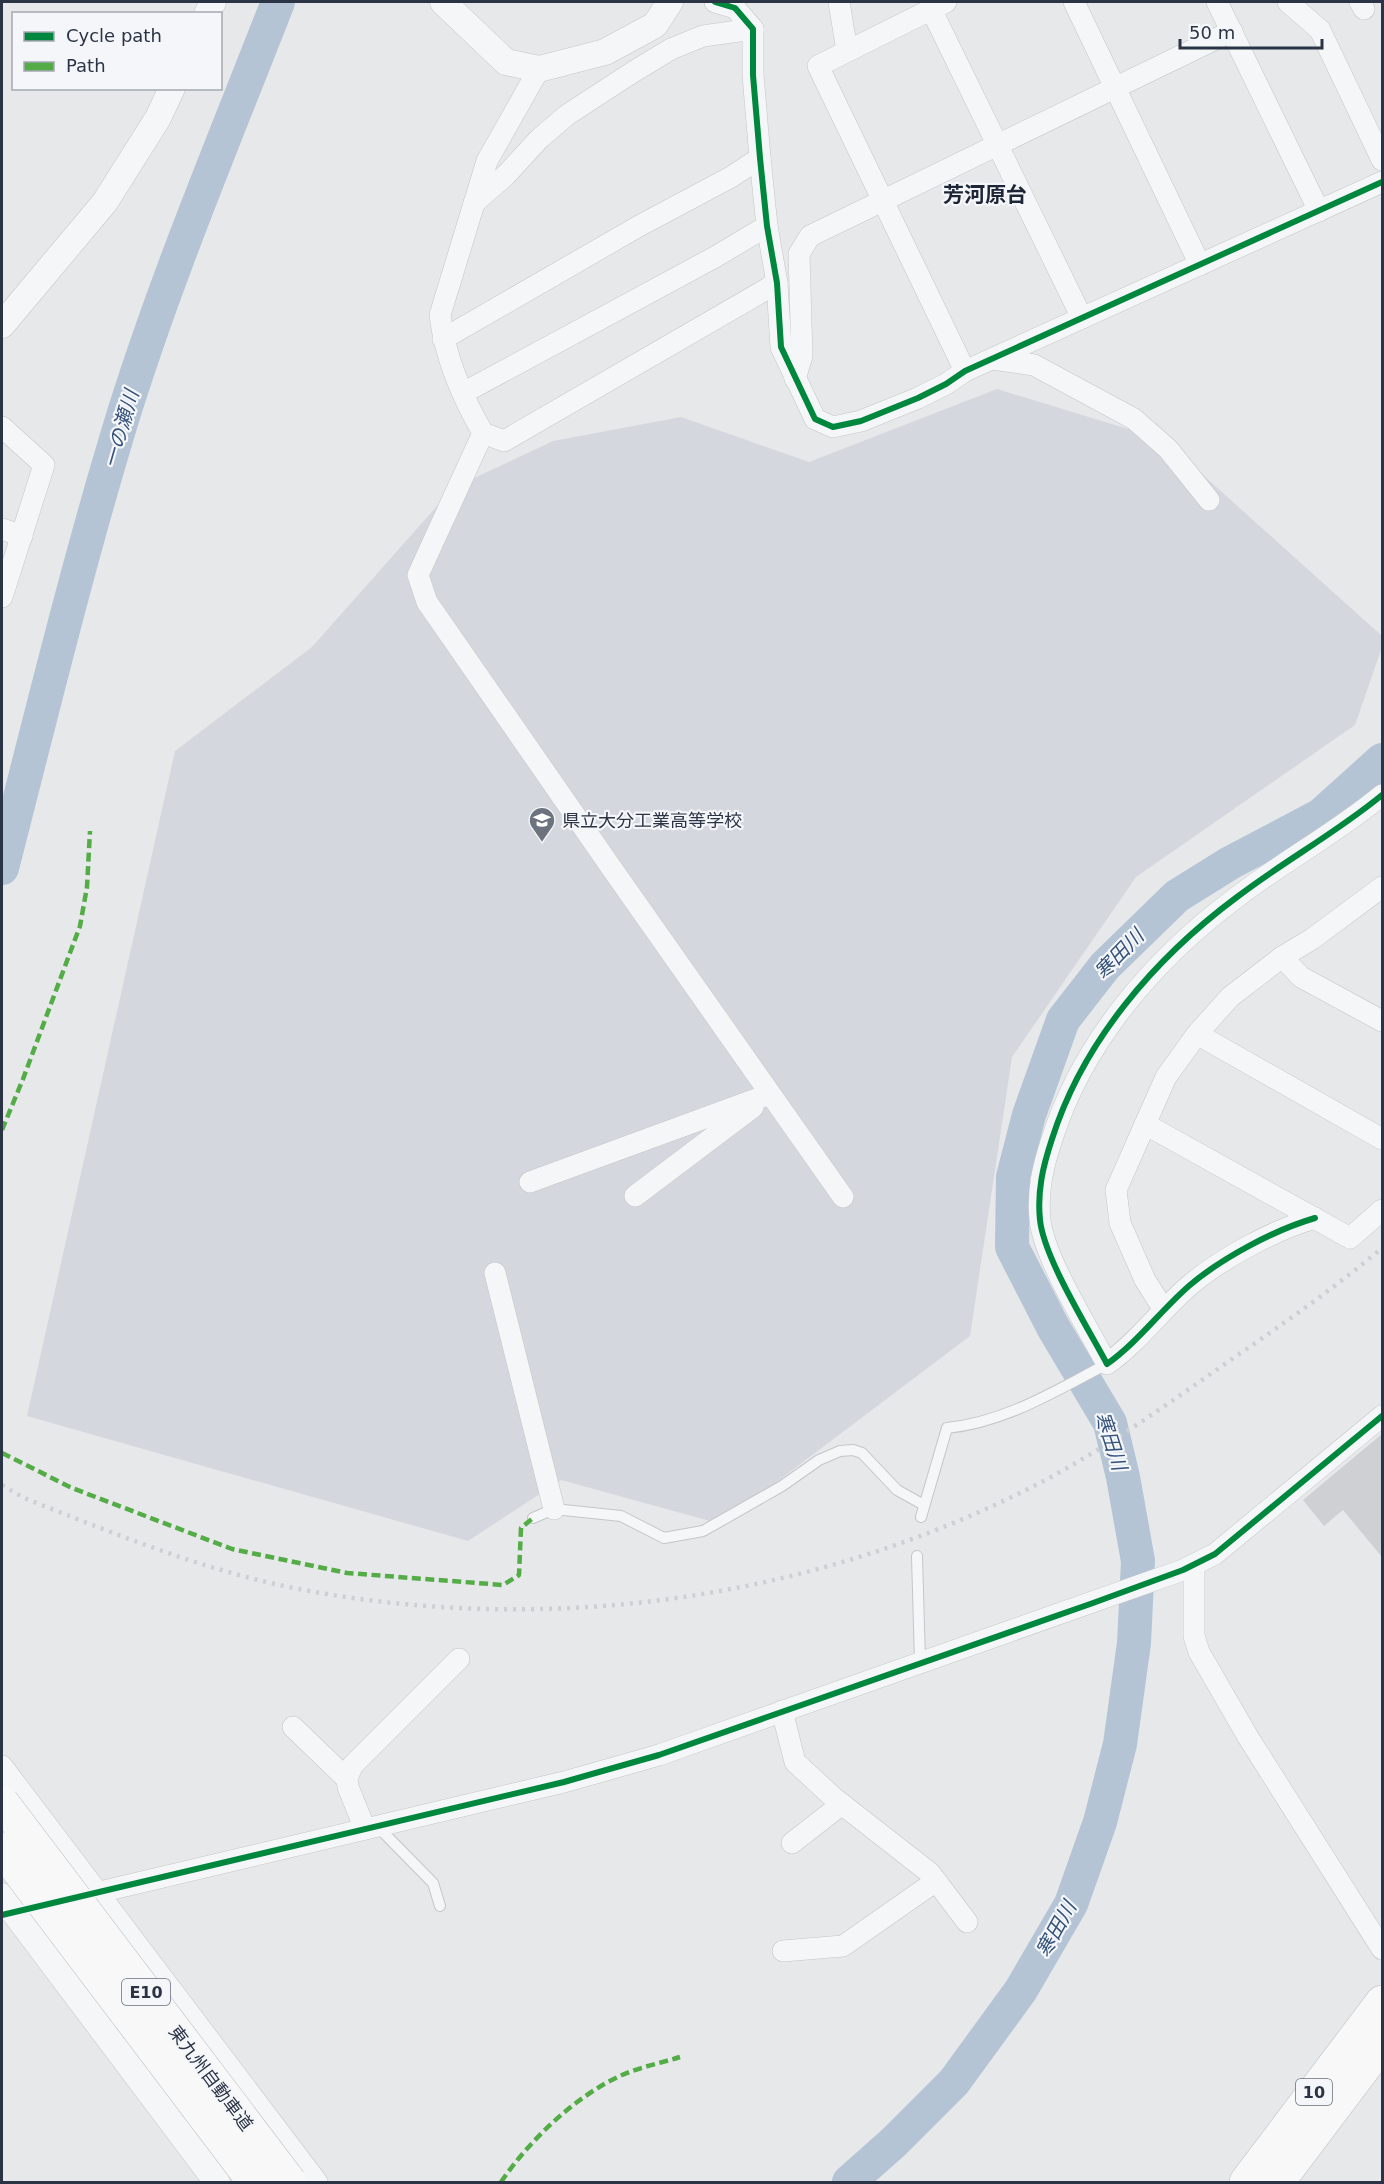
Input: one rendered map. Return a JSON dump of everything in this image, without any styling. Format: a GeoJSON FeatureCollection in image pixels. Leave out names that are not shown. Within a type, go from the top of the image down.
{"type":"FeatureCollection","features":[{"type":"Feature","properties":{"kind":"highway","name":"東九州自動車道"},"geometry":{"type":"LineString","coordinates":[[2,1802],[290,2182]]}},
{"type":"Feature","properties":{"kind":"highway","name":"東九州自動車道"},"geometry":{"type":"LineString","coordinates":[[2,1849],[254,2182]]}},
{"type":"Feature","properties":{"kind":"highway","name":"10"},"geometry":{"type":"LineString","coordinates":[[1246,2182],[1383,2002]]}},
{"type":"Feature","properties":{"kind":"highway","name":"10"},"geometry":{"type":"LineString","coordinates":[[1278,2182],[1383,2044]]}},
{"type":"Feature","properties":{"kind":"street"},"geometry":{"type":"LineString","coordinates":[[443,2],[506,62],[538,69],[605,52],[654,24],[670,2]]}},
{"type":"Feature","properties":{"kind":"street"},"geometry":{"type":"LineString","coordinates":[[715,2],[735,8],[753,29],[753,75],[760,158],[767,226],[777,283],[781,347],[815,419],[833,427],[861,421],[918,398],[965,371],[1383,182]]}},
{"type":"Feature","properties":{"kind":"street"},"geometry":{"type":"LineString","coordinates":[[839,2],[847,51]]}},
{"type":"Feature","properties":{"kind":"street"},"geometry":{"type":"LineString","coordinates":[[1074,2],[1200,265]]}},
{"type":"Feature","properties":{"kind":"street"},"geometry":{"type":"LineString","coordinates":[[1217,2],[1319,211]]}},
{"type":"Feature","properties":{"kind":"street"},"geometry":{"type":"LineString","coordinates":[[1288,2],[1320,30],[1383,160]]}},
{"type":"Feature","properties":{"kind":"street"},"geometry":{"type":"LineString","coordinates":[[965,371],[818,66],[939,5],[998,145],[1082,318]]}},
{"type":"Feature","properties":{"kind":"street"},"geometry":{"type":"LineString","coordinates":[[473,203],[506,175],[539,139],[567,115],[670,49],[703,36],[753,29]]}},
{"type":"Feature","properties":{"kind":"street"},"geometry":{"type":"LineString","coordinates":[[795,379],[802,356],[799,254],[810,236],[1232,32]]}},
{"type":"Feature","properties":{"kind":"street"},"geometry":{"type":"LineString","coordinates":[[538,69],[487,160],[440,315],[443,339],[463,393],[483,433],[504,441],[777,283]]}},
{"type":"Feature","properties":{"kind":"street"},"geometry":{"type":"LineString","coordinates":[[2,326],[105,202],[158,118],[171,90]]}},
{"type":"Feature","properties":{"kind":"street"},"geometry":{"type":"LineString","coordinates":[[443,339],[639,226],[731,177],[760,158]]}},
{"type":"Feature","properties":{"kind":"street"},"geometry":{"type":"LineString","coordinates":[[463,393],[715,257],[767,226]]}},
{"type":"Feature","properties":{"kind":"street"},"geometry":{"type":"LineString","coordinates":[[993,359],[1034,365],[1134,419],[1168,449],[1209,500]]}},
{"type":"Feature","properties":{"kind":"street"},"geometry":{"type":"LineString","coordinates":[[2,427],[44,465],[2,597]]}},
{"type":"Feature","properties":{"kind":"street"},"geometry":{"type":"LineString","coordinates":[[483,433],[418,575],[427,602],[843,1197]]}},
{"type":"Feature","properties":{"kind":"street"},"geometry":{"type":"LineString","coordinates":[[2,529],[22,536]]}},
{"type":"Feature","properties":{"kind":"street"},"geometry":{"type":"LineString","coordinates":[[1315,1218],[1295,1224],[1224,1260],[1191,1285],[1122,1353],[1107,1364],[1062,1280],[1047,1246],[1040,1221],[1041,1176],[1058,1119],[1092,1049],[1163,962],[1201,926],[1243,892],[1341,827],[1383,795]]}},
{"type":"Feature","properties":{"kind":"street"},"geometry":{"type":"LineString","coordinates":[[1164,1310],[1145,1280],[1120,1223],[1116,1190],[1166,1077],[1197,1035],[1230,997],[1282,957],[1378,896]]}},
{"type":"Feature","properties":{"kind":"street"},"geometry":{"type":"LineString","coordinates":[[1282,957],[1301,977],[1383,1022]]}},
{"type":"Feature","properties":{"kind":"street"},"geometry":{"type":"LineString","coordinates":[[1197,1035],[1383,1138]]}},
{"type":"Feature","properties":{"kind":"street"},"geometry":{"type":"LineString","coordinates":[[530,1182],[770,1094]]}},
{"type":"Feature","properties":{"kind":"street"},"geometry":{"type":"LineString","coordinates":[[635,1196],[770,1094]]}},
{"type":"Feature","properties":{"kind":"street"},"geometry":{"type":"LineString","coordinates":[[1145,1124],[1350,1238],[1383,1210]]}},
{"type":"Feature","properties":{"kind":"street"},"geometry":{"type":"LineString","coordinates":[[495,1273],[554,1509]]}},
{"type":"Feature","properties":{"kind":"street"},"geometry":{"type":"LineString","coordinates":[[217,2182],[5,1908],[98,1893],[564,1782],[659,1755],[1094,1603],[1188,1568],[1215,1554],[1383,1416]]}},
{"type":"Feature","properties":{"kind":"street"},"geometry":{"type":"LineString","coordinates":[[1188,1568],[1194,1636],[1200,1652],[1248,1737],[1383,1949]]}},
{"type":"Feature","properties":{"kind":"street"},"geometry":{"type":"LineString","coordinates":[[371,1828],[348,1787],[347,1779],[357,1760],[459,1659]]}},
{"type":"Feature","properties":{"kind":"street"},"geometry":{"type":"LineString","coordinates":[[782,1711],[795,1762],[842,1804],[930,1873],[967,1922]]}},
{"type":"Feature","properties":{"kind":"street"},"geometry":{"type":"LineString","coordinates":[[293,1727],[347,1779]]}},
{"type":"Feature","properties":{"kind":"street"},"geometry":{"type":"LineString","coordinates":[[2,1766],[317,2182]]}},
{"type":"Feature","properties":{"kind":"street"},"geometry":{"type":"LineString","coordinates":[[792,1843],[842,1804]]}},
{"type":"Feature","properties":{"kind":"street"},"geometry":{"type":"LineString","coordinates":[[783,1951],[843,1946],[936,1881]]}},
{"type":"Feature","properties":{"kind":"lane"},"geometry":{"type":"LineString","coordinates":[[921,1517],[947,1428],[991,1421],[1024,1408],[1107,1364]]}},
{"type":"Feature","properties":{"kind":"lane"},"geometry":{"type":"LineString","coordinates":[[533,1518],[554,1509],[621,1516],[664,1538],[703,1531],[782,1486],[819,1460],[840,1451],[853,1450],[862,1453],[897,1490],[924,1505]]}},
{"type":"Feature","properties":{"kind":"lane"},"geometry":{"type":"LineString","coordinates":[[917,1556],[920,1662]]}},
{"type":"Feature","properties":{"kind":"lane"},"geometry":{"type":"LineString","coordinates":[[371,1828],[433,1883],[440,1906]]}},
{"type":"Feature","properties":{"kind":"shaded area"},"geometry":{"type":"Polygon","coordinates":[[[997,389],[1164,440],[1382,636],[1382,647],[1355,725],[1136,877],[1012,1057],[970,1336],[721,1524],[561,1480],[468,1541],[27,1416],[175,751],[312,647],[453,488],[553,441],[681,417],[809,462],[997,389]]]}},
{"type":"Feature","properties":{"kind":"building"},"geometry":{"type":"Polygon","coordinates":[[[1382,1434],[1382,1557],[1343,1510],[1324,1526],[1303,1500],[1382,1434]]]}},
{"type":"Feature","properties":{"kind":"waterway","name":"一の瀬川"},"geometry":{"type":"LineString","coordinates":[[2,868],[75,583],[124,413],[178,257],[278,2]]}},
{"type":"Feature","properties":{"kind":"waterway","name":"寒田川"},"geometry":{"type":"LineString","coordinates":[[849,2182],[894,2142],[954,2082],[1021,1990],[1071,1904],[1100,1822],[1120,1744],[1134,1643],[1138,1561],[1123,1477],[1110,1423],[1053,1327],[1012,1247],[1013,1177],[1029,1115],[1063,1020],[1105,966],[1177,896],[1230,863],[1321,815],[1382,760]]}},
{"type":"Feature","properties":{"kind":"railway"},"geometry":{"type":"LineString","coordinates":[[2,1485],[24,1498],[162,1551],[232,1573],[304,1590],[395,1603],[487,1609],[579,1608],[671,1599],[762,1583],[851,1560],[938,1529],[1022,1492],[1100,1449],[1149,1416],[1303,1309],[1382,1248]]}},
{"type":"Feature","properties":{"kind":"marked path"},"geometry":{"type":"LineString","coordinates":[[2,1130],[80,926],[87,887],[90,831]]}},
{"type":"Feature","properties":{"kind":"marked path"},"geometry":{"type":"LineString","coordinates":[[2,1453],[72,1488],[232,1549],[347,1573],[503,1585],[519,1575],[521,1528],[533,1518]]}},
{"type":"Feature","properties":{"kind":"marked path"},"geometry":{"type":"LineString","coordinates":[[501,2182],[539,2136],[570,2107],[587,2095],[629,2072],[680,2057]]}},
{"type":"Feature","properties":{"kind":"cycle path"},"geometry":{"type":"LineString","coordinates":[[715,2],[735,8],[753,29],[753,75],[760,158],[767,226],[777,283],[781,347],[815,419],[833,427],[861,421],[918,398],[946,384],[965,371],[1382,182]]}},
{"type":"Feature","properties":{"kind":"cycle path"},"geometry":{"type":"LineString","coordinates":[[1315,1218],[1266,1237],[1203,1275],[1107,1364],[1049,1253],[1040,1220],[1040,1189],[1043,1169],[1065,1103],[1082,1068],[1125,1004],[1178,947],[1207,921],[1273,871],[1347,822],[1382,795]]}},
{"type":"Feature","properties":{"kind":"cycle path"},"geometry":{"type":"LineString","coordinates":[[2,1915],[564,1782],[659,1755],[1093,1603],[1183,1570],[1215,1554],[1382,1416]]}},
{"type":"Feature","properties":{"kind":"place","name":"県立大分工業高等学校"},"geometry":{"type":"Point","coordinates":[542,843]}},
{"type":"Feature","properties":{"kind":"district","name":"芳河原台"},"geometry":{"type":"Point","coordinates":[985,195]}}]}
